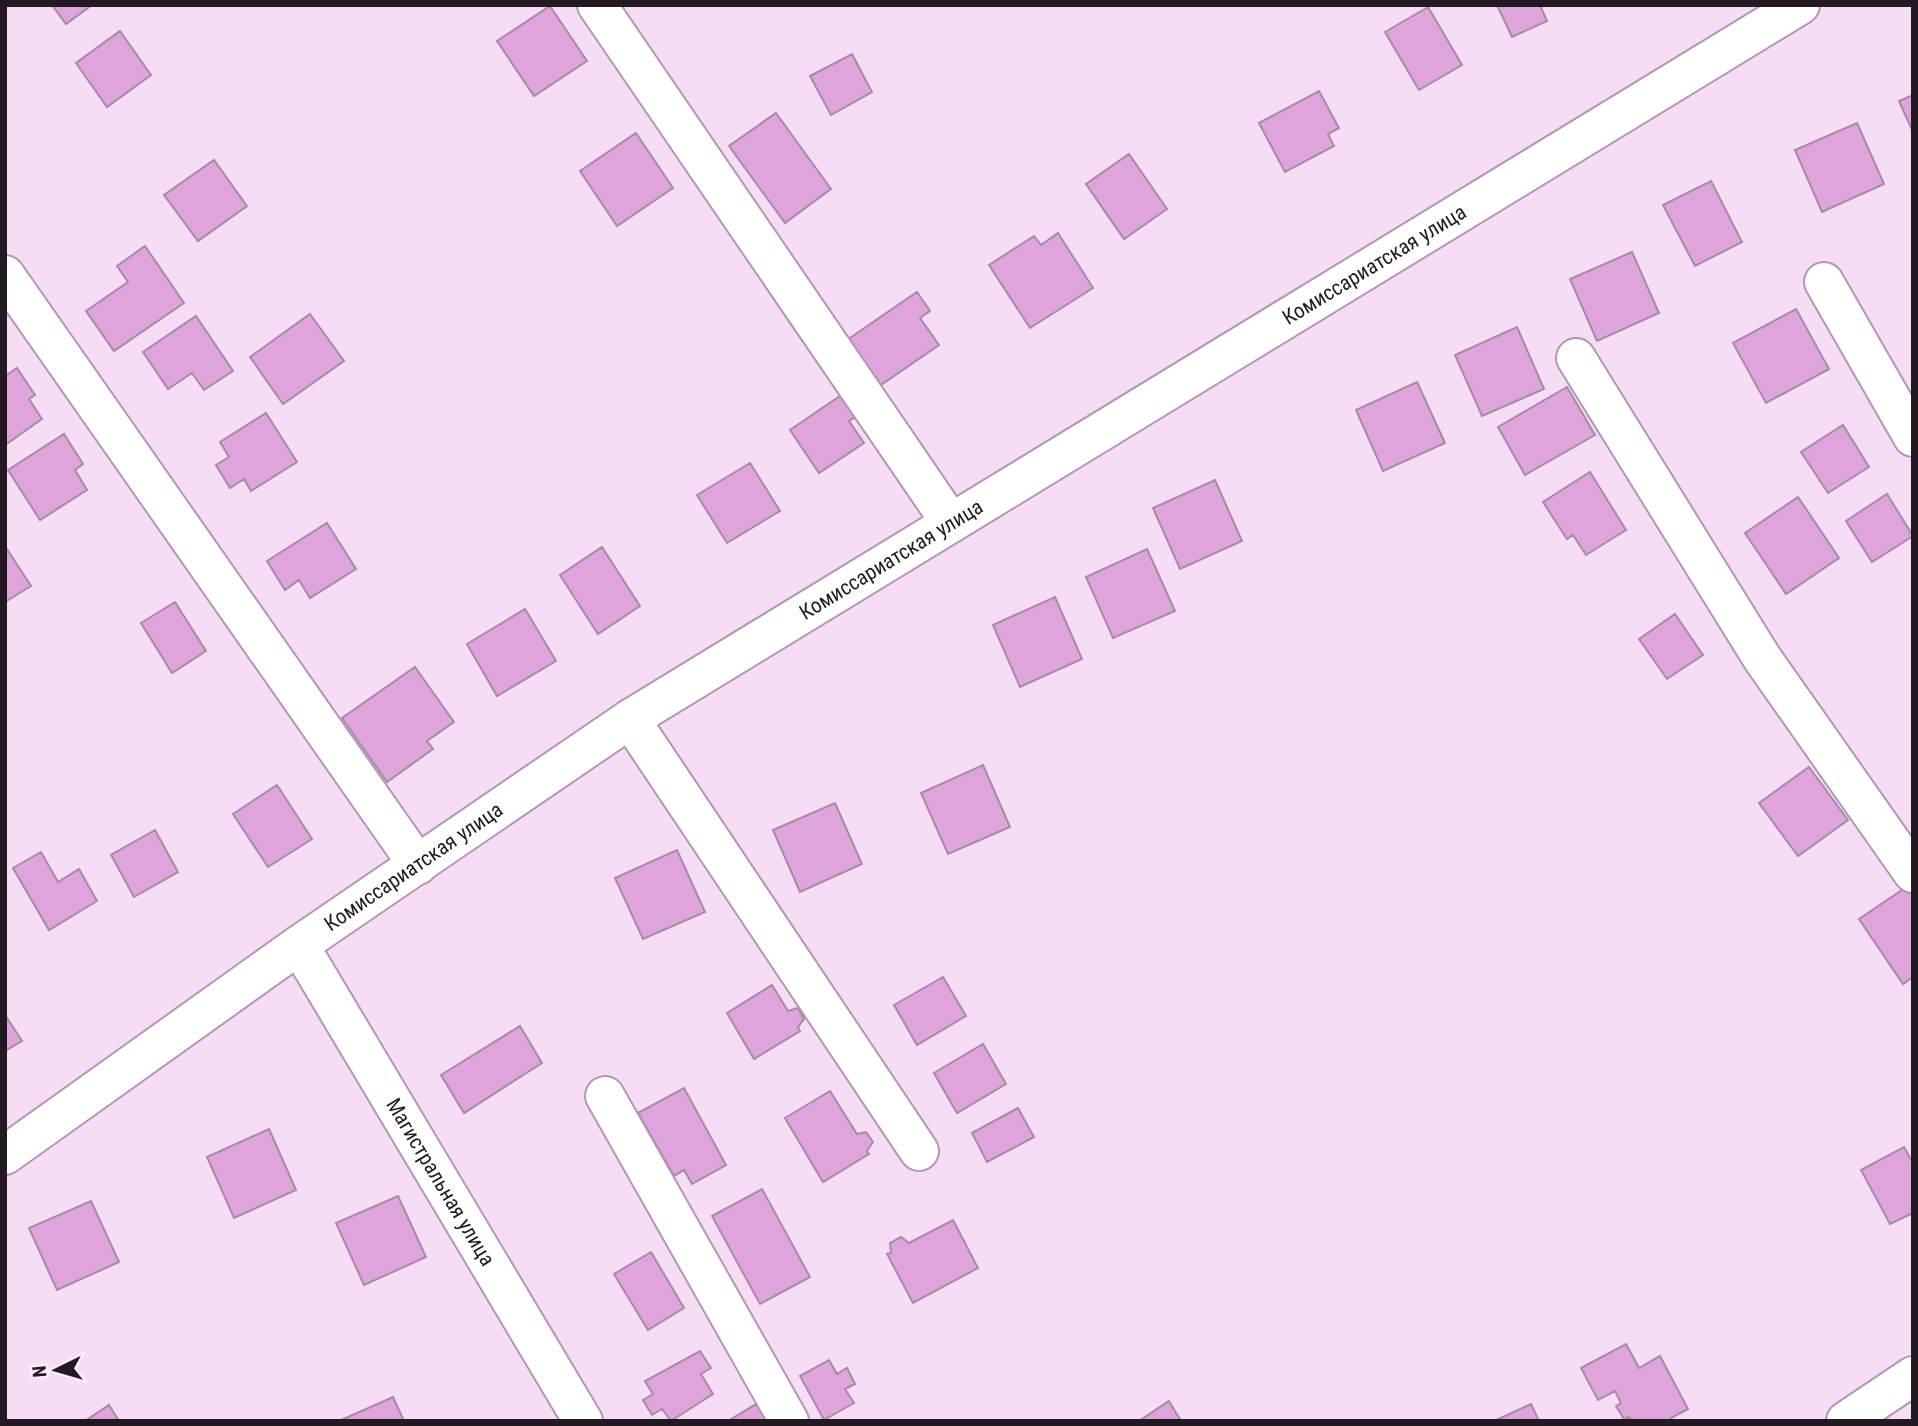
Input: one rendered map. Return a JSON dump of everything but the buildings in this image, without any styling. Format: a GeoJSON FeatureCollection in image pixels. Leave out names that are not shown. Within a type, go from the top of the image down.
{"type":"FeatureCollection","features":[{"type":"Feature","properties":{"kind":"street"},"geometry":{"type":"LineString","coordinates":[[597,5],[951,523]]}},
{"type":"Feature","properties":{"kind":"street","name":"Комиссариатская улица"},"geometry":{"type":"LineString","coordinates":[[5,1155],[299,945],[629,719],[1800,5]]}},
{"type":"Feature","properties":{"kind":"street"},"geometry":{"type":"LineString","coordinates":[[5,275],[418,865]]}},
{"type":"Feature","properties":{"kind":"street"},"geometry":{"type":"LineString","coordinates":[[1824,282],[1913,437]]}},
{"type":"Feature","properties":{"kind":"street"},"geometry":{"type":"LineString","coordinates":[[1576,358],[1762,658],[1913,873]]}},
{"type":"Feature","properties":{"kind":"street"},"geometry":{"type":"LineString","coordinates":[[629,719],[919,1152]]}},
{"type":"Feature","properties":{"kind":"street","name":"Магистральная улица"},"geometry":{"type":"LineString","coordinates":[[299,945],[583,1421]]}},
{"type":"Feature","properties":{"kind":"street"},"geometry":{"type":"LineString","coordinates":[[605,1096],[789,1421]]}},
{"type":"Feature","properties":{"kind":"street"},"geometry":{"type":"LineString","coordinates":[[1846,1421],[1913,1376]]}}]}
